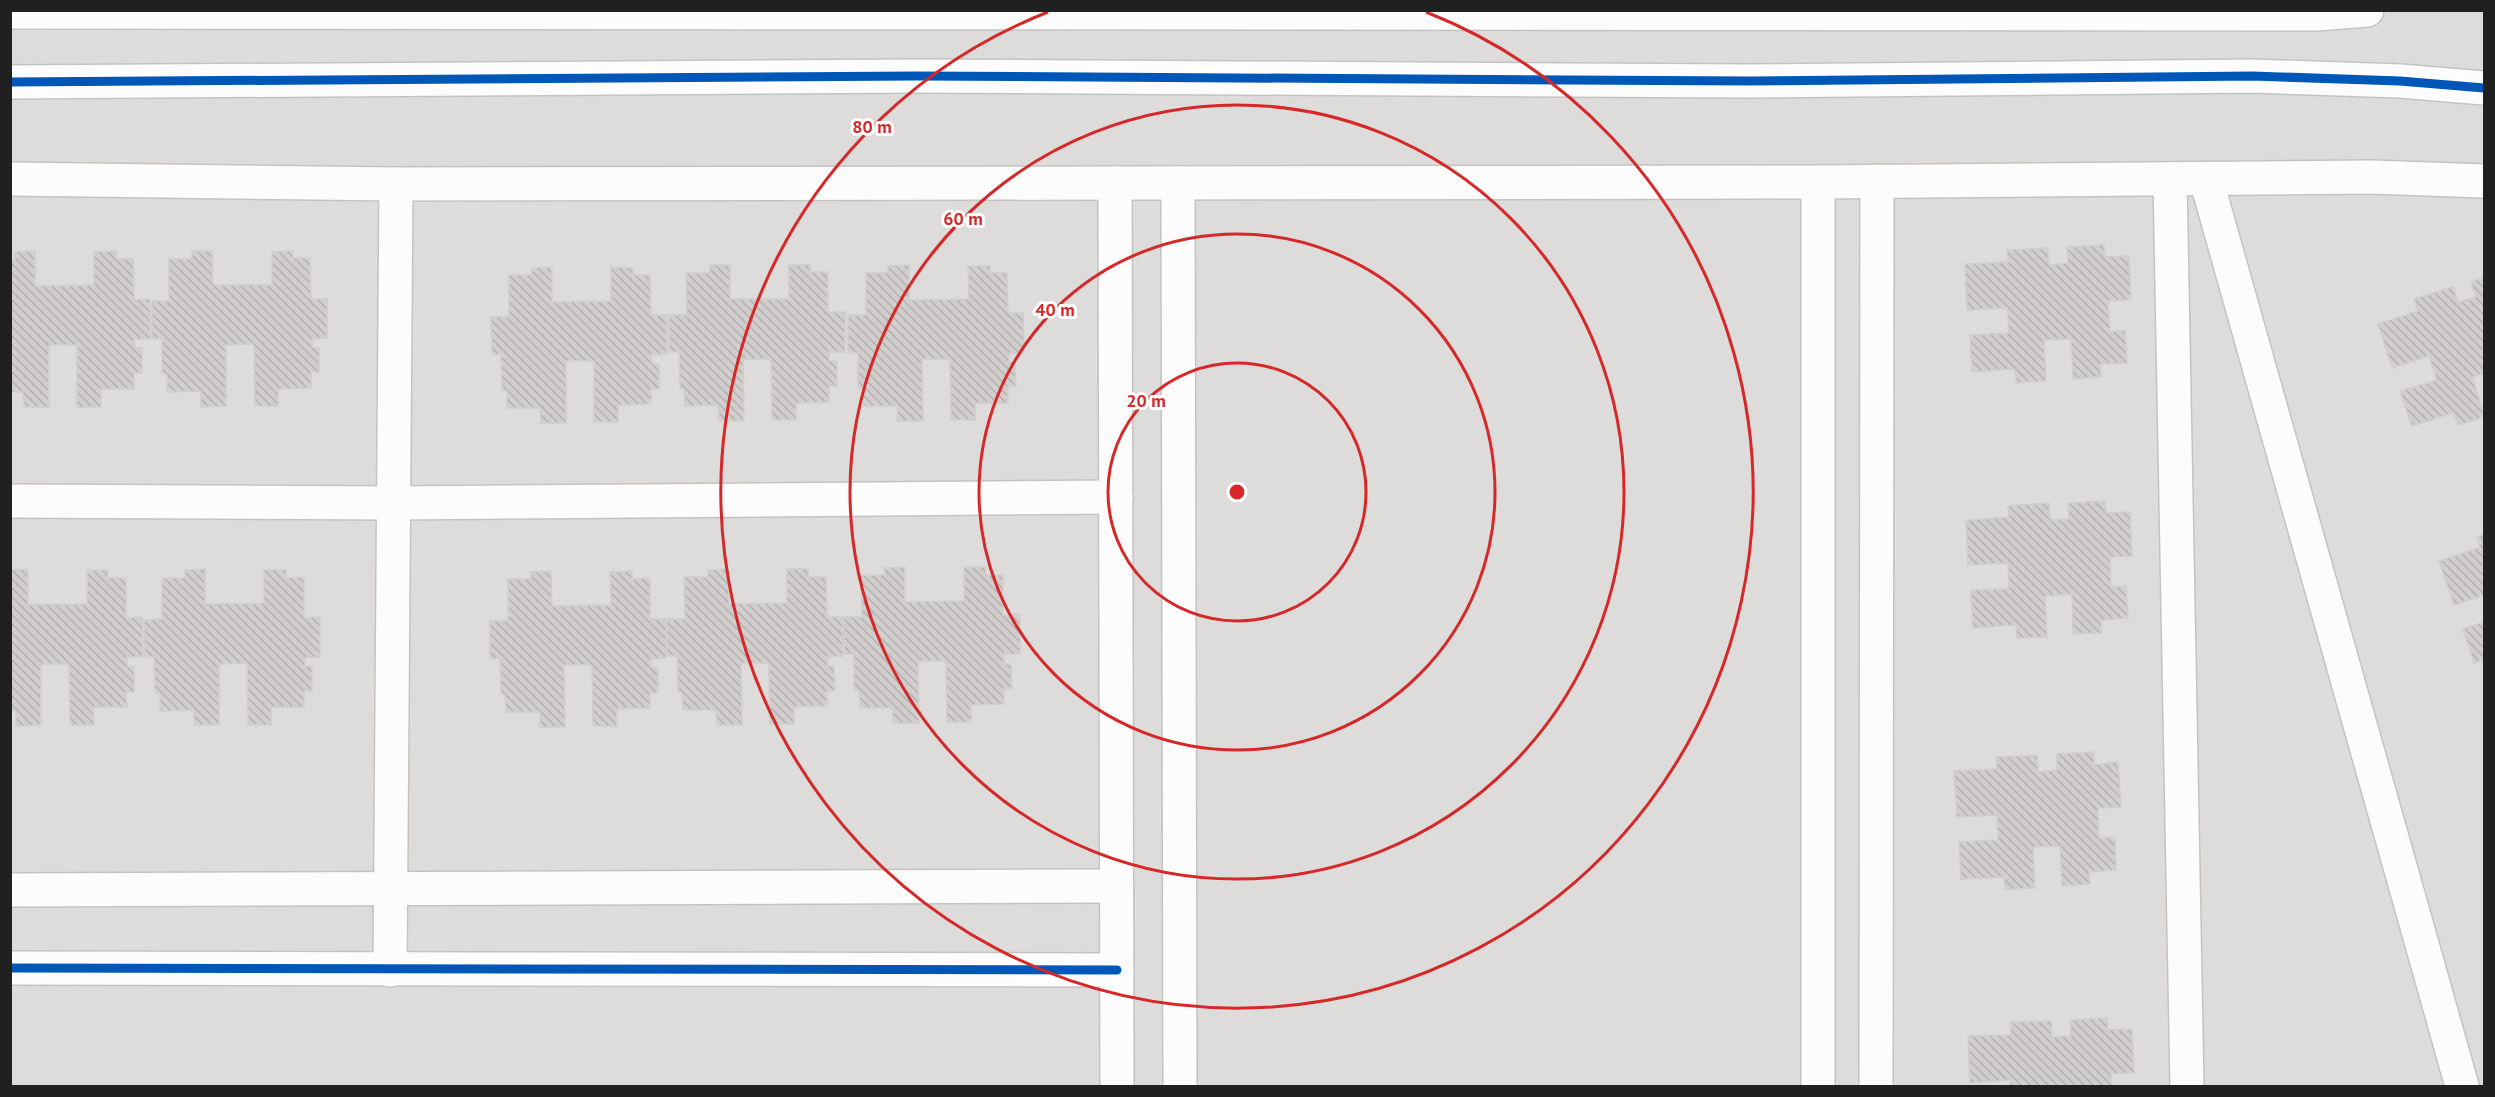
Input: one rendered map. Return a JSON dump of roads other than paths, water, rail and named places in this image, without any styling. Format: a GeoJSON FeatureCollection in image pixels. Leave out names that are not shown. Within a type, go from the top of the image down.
{"type":"FeatureCollection","features":[{"type":"Feature","properties":{"kind":"street"},"geometry":{"type":"LineString","coordinates":[[10,12],[2317,14],[2367,10]]}},
{"type":"Feature","properties":{"kind":"street"},"geometry":{"type":"LineString","coordinates":[[10,82],[916,76],[1727,81],[2253,76],[2400,81],[2484,88]]}},
{"type":"Feature","properties":{"kind":"street"},"geometry":{"type":"LineString","coordinates":[[10,179],[396,184],[1818,182],[2414,178],[2484,181]]}},
{"type":"Feature","properties":{"kind":"street"},"geometry":{"type":"LineString","coordinates":[[2170,179],[2187,1086]]}},
{"type":"Feature","properties":{"kind":"street"},"geometry":{"type":"LineString","coordinates":[[2206,179],[2462,1086]]}},
{"type":"Feature","properties":{"kind":"street"},"geometry":{"type":"LineString","coordinates":[[1876,1086],[1877,181]]}},
{"type":"Feature","properties":{"kind":"street"},"geometry":{"type":"LineString","coordinates":[[1818,182],[1818,1086]]}},
{"type":"Feature","properties":{"kind":"street"},"geometry":{"type":"LineString","coordinates":[[1114,183],[1117,1086]]}},
{"type":"Feature","properties":{"kind":"street"},"geometry":{"type":"LineString","coordinates":[[1178,183],[1180,1086]]}},
{"type":"Feature","properties":{"kind":"street"},"geometry":{"type":"LineString","coordinates":[[390,970],[396,184]]}},
{"type":"Feature","properties":{"kind":"street"},"geometry":{"type":"LineString","coordinates":[[10,501],[394,503],[1116,496]]}},
{"type":"Feature","properties":{"kind":"street"},"geometry":{"type":"LineString","coordinates":[[10,890],[1116,886]]}},
{"type":"Feature","properties":{"kind":"street"},"geometry":{"type":"LineString","coordinates":[[10,968],[1117,970]]}}]}
